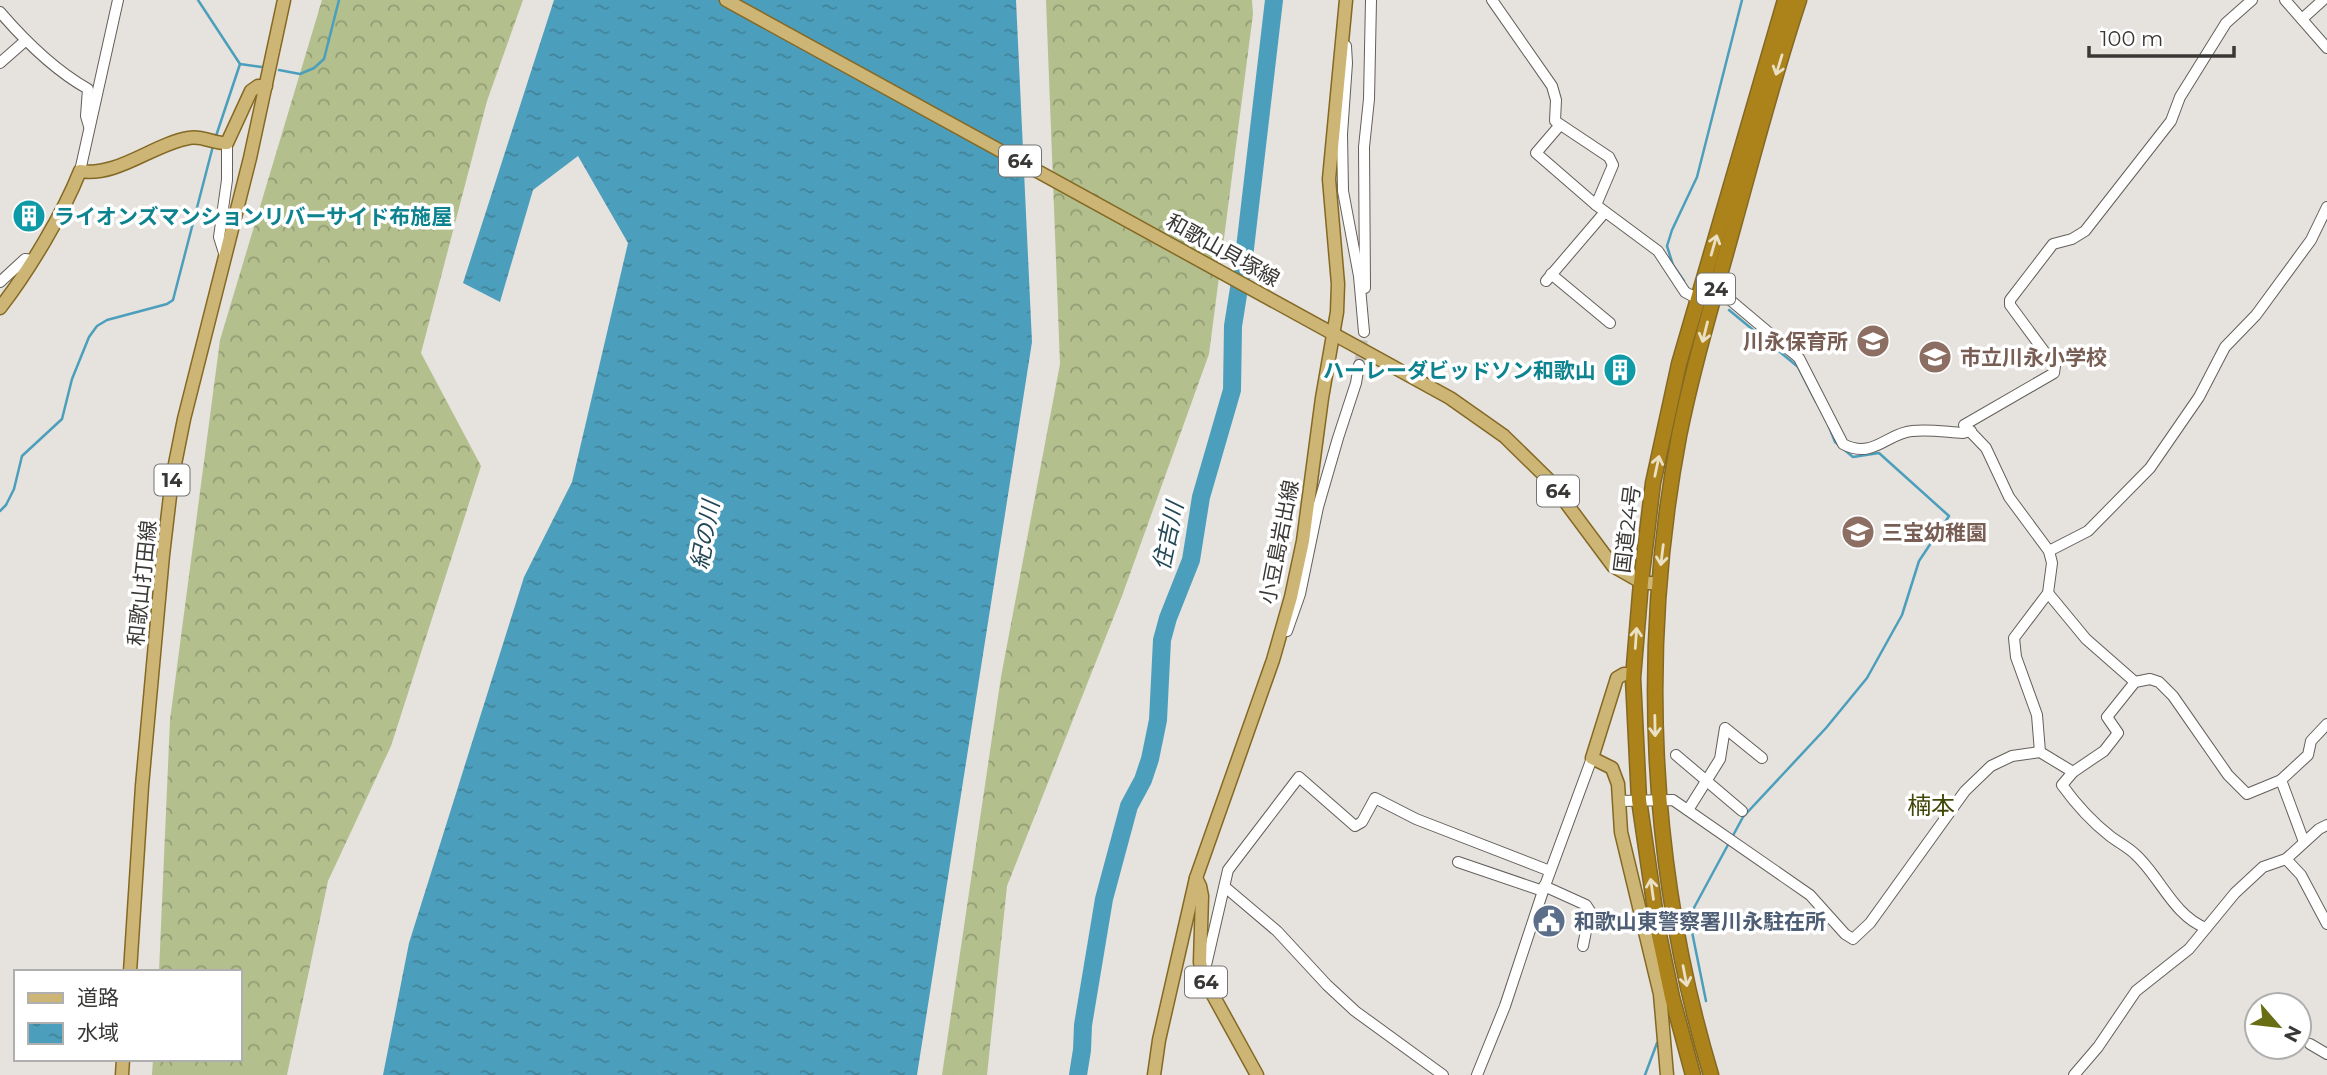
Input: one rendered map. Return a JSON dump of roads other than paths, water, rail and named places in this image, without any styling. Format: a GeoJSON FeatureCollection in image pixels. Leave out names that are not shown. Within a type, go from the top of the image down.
{"type":"FeatureCollection","features":[{"type":"Feature","properties":{"kind":"highway","name":"国道24号"},"geometry":{"type":"LineString","coordinates":[[1693,1075],[1670,988],[1639,800],[1633,675],[1653,483],[1679,364],[1785,0]]}},
{"type":"Feature","properties":{"kind":"highway","name":"国道24号"},"geometry":{"type":"LineString","coordinates":[[1710,1075],[1692,1010],[1671,904],[1660,800],[1653,663],[1659,584],[1680,434],[1762,120],[1799,0]]}},
{"type":"Feature","properties":{"kind":"main road","name":"和歌山打田線"},"geometry":{"type":"LineString","coordinates":[[130,970],[142,786],[172,479],[284,0]]}},
{"type":"Feature","properties":{"kind":"main road","name":"和歌山貝塚線"},"geometry":{"type":"LineString","coordinates":[[726,0],[1450,398],[1513,444],[1549,480],[1613,566],[1641,582],[1659,584]]}},
{"type":"Feature","properties":{"kind":"main road","name":"小豆島岩出線"},"geometry":{"type":"LineString","coordinates":[[1154,1075],[1159,1040],[1196,878],[1273,660],[1303,541],[1322,398],[1334,333],[1338,284],[1329,179],[1346,0]]}},
{"type":"Feature","properties":{"kind":"main road"},"geometry":{"type":"LineString","coordinates":[[0,308],[32,260],[73,189],[80,171],[100,172],[190,137],[224,143],[251,91],[258,86],[266,86]]}},
{"type":"Feature","properties":{"kind":"main road"},"geometry":{"type":"LineString","coordinates":[[1633,675],[1624,674],[1617,678],[1592,758],[1612,768],[1618,784],[1621,832],[1660,994],[1667,1075]]}},
{"type":"Feature","properties":{"kind":"main road","name":"64"},"geometry":{"type":"LineString","coordinates":[[1196,878],[1202,896],[1200,962],[1203,977],[1257,1075]]}},
{"type":"Feature","properties":{"kind":"street"},"geometry":{"type":"LineString","coordinates":[[80,171],[118,0]]}},
{"type":"Feature","properties":{"kind":"street"},"geometry":{"type":"LineString","coordinates":[[1362,302],[1366,281],[1364,147],[1369,99],[1371,0]]}},
{"type":"Feature","properties":{"kind":"street"},"geometry":{"type":"LineString","coordinates":[[1492,0],[1552,86],[1556,100],[1555,121],[1609,158],[1612,165],[1600,209],[1548,278],[1610,323]]}},
{"type":"Feature","properties":{"kind":"street"},"geometry":{"type":"LineString","coordinates":[[2040,751],[2036,715],[2016,657],[2014,638],[2048,593],[2052,563],[2049,551],[2009,498],[1986,448],[1964,425],[2054,373],[2055,366],[2010,305],[2010,300],[2053,244],[2072,239],[2085,231],[2171,121],[2180,97],[2225,23],[2252,0]]}},
{"type":"Feature","properties":{"kind":"street"},"geometry":{"type":"LineString","coordinates":[[2285,0],[2327,48]]}},
{"type":"Feature","properties":{"kind":"street"},"geometry":{"type":"LineString","coordinates":[[2302,19],[2323,0]]}},
{"type":"Feature","properties":{"kind":"street"},"geometry":{"type":"LineString","coordinates":[[0,12],[24,41],[88,89],[86,116],[90,130]]}},
{"type":"Feature","properties":{"kind":"street"},"geometry":{"type":"LineString","coordinates":[[1343,22],[1347,64],[1342,134],[1343,191],[1362,302],[1364,332]]}},
{"type":"Feature","properties":{"kind":"street"},"geometry":{"type":"LineString","coordinates":[[0,62],[24,41]]}},
{"type":"Feature","properties":{"kind":"street"},"geometry":{"type":"LineString","coordinates":[[1560,125],[1536,153],[1600,209],[1658,251],[1685,292],[1698,299],[1729,299],[1800,359],[1843,444],[1851,449],[1874,448],[1909,430],[1963,433],[1971,431]]}},
{"type":"Feature","properties":{"kind":"street"},"geometry":{"type":"LineString","coordinates":[[224,143],[227,180],[219,237],[225,256]]}},
{"type":"Feature","properties":{"kind":"street"},"geometry":{"type":"LineString","coordinates":[[2049,551],[2088,531],[2150,468],[2199,397],[2225,347],[2256,315],[2288,272],[2311,240],[2327,207]]}},
{"type":"Feature","properties":{"kind":"street"},"geometry":{"type":"LineString","coordinates":[[0,282],[25,258],[32,260]]}},
{"type":"Feature","properties":{"kind":"street"},"geometry":{"type":"LineString","coordinates":[[1273,660],[1283,644],[1300,594],[1318,507],[1356,383],[1359,365]]}},
{"type":"Feature","properties":{"kind":"street"},"geometry":{"type":"LineString","coordinates":[[2048,593],[2086,639],[2135,682]]}},
{"type":"Feature","properties":{"kind":"street"},"geometry":{"type":"LineString","coordinates":[[2206,928],[2196,925],[2169,897],[2139,856],[2095,822],[2068,793],[2062,785],[2063,780],[2104,751],[2118,733],[2108,716],[2135,682],[2150,679],[2159,682],[2173,696],[2228,775],[2247,794],[2281,780],[2308,755],[2311,741],[2327,724]]}},
{"type":"Feature","properties":{"kind":"street"},"geometry":{"type":"LineString","coordinates":[[1688,810],[1720,759],[1725,727],[1762,758]]}},
{"type":"Feature","properties":{"kind":"street"},"geometry":{"type":"LineString","coordinates":[[1619,801],[1673,800],[1810,895],[1845,934],[1853,939],[1877,913],[1965,791],[1992,766],[2012,756],[2040,751],[2073,772]]}},
{"type":"Feature","properties":{"kind":"street"},"geometry":{"type":"LineString","coordinates":[[1676,755],[1742,811]]}},
{"type":"Feature","properties":{"kind":"street"},"geometry":{"type":"LineString","coordinates":[[1477,1075],[1506,1006],[1543,889],[1592,758]]}},
{"type":"Feature","properties":{"kind":"street"},"geometry":{"type":"LineString","coordinates":[[1203,977],[1228,870],[1299,777],[1355,826],[1362,822],[1376,798],[1416,819],[1550,871]]}},
{"type":"Feature","properties":{"kind":"street"},"geometry":{"type":"LineString","coordinates":[[2281,780],[2304,842]]}},
{"type":"Feature","properties":{"kind":"street"},"geometry":{"type":"LineString","coordinates":[[2074,1075],[2136,991],[2189,949],[2235,893],[2263,867],[2286,859],[2327,825]]}},
{"type":"Feature","properties":{"kind":"street"},"geometry":{"type":"LineString","coordinates":[[2286,859],[2301,875],[2327,924]]}},
{"type":"Feature","properties":{"kind":"street"},"geometry":{"type":"LineString","coordinates":[[1458,863],[1586,905],[1590,911],[1583,946]]}},
{"type":"Feature","properties":{"kind":"street"},"geometry":{"type":"LineString","coordinates":[[1225,887],[1277,931],[1355,1011],[1443,1075]]}},
{"type":"Feature","properties":{"kind":"water","name":"紀の川"},"geometry":{"type":"Polygon","coordinates":[[[554,0],[1016,0],[1032,342],[917,1075],[383,1075],[409,943],[524,577],[572,482],[628,243],[578,156],[533,190],[500,302],[463,283],[554,0]]]}},
{"type":"Feature","properties":{"kind":"waterway"},"geometry":{"type":"LineString","coordinates":[[198,0],[240,64],[262,67]]}},
{"type":"Feature","properties":{"kind":"waterway"},"geometry":{"type":"LineString","coordinates":[[279,70],[300,74],[314,68],[324,59],[339,0]]}},
{"type":"Feature","properties":{"kind":"waterway","name":"住吉川"},"geometry":{"type":"LineString","coordinates":[[1078,1075],[1083,1025],[1104,899],[1129,806],[1143,780],[1150,759],[1158,720],[1162,640],[1191,560],[1201,497],[1232,390],[1233,326],[1244,257],[1274,0]]}},
{"type":"Feature","properties":{"kind":"waterway"},"geometry":{"type":"LineString","coordinates":[[1684,281],[1673,265],[1667,246],[1697,177],[1742,0]]}},
{"type":"Feature","properties":{"kind":"waterway"},"geometry":{"type":"LineString","coordinates":[[216,136],[240,64]]}},
{"type":"Feature","properties":{"kind":"waterway"},"geometry":{"type":"LineString","coordinates":[[0,511],[14,489],[22,456],[62,419],[72,379],[89,337],[97,326],[107,320],[173,300],[213,146]]}},
{"type":"Feature","properties":{"kind":"waterway"},"geometry":{"type":"LineString","coordinates":[[1729,310],[1798,367],[1816,402]]}},
{"type":"Feature","properties":{"kind":"waterway"},"geometry":{"type":"LineString","coordinates":[[1706,1001],[1689,917],[1743,817],[1826,728],[1867,678],[1902,615],[1919,561],[1949,516],[1879,453],[1853,457],[1835,442],[1828,424]]}},
{"type":"Feature","properties":{"kind":"waterway"},"geometry":{"type":"LineString","coordinates":[[1645,1075],[1657,1043]]}},
{"type":"Feature","properties":{"kind":"tunnel"},"geometry":{"type":"LineString","coordinates":[[1359,365],[1364,332]]}},
{"type":"Feature","properties":{"kind":"place","name":"ライオンズマンションリバーサイド布施屋"},"geometry":{"type":"Point","coordinates":[29,216]}},
{"type":"Feature","properties":{"kind":"place","name":"川永保育所"},"geometry":{"type":"Point","coordinates":[1873,341]}},
{"type":"Feature","properties":{"kind":"place","name":"市立川永小学校"},"geometry":{"type":"Point","coordinates":[1935,357]}},
{"type":"Feature","properties":{"kind":"place","name":"ハーレーダビッドソン和歌山"},"geometry":{"type":"Point","coordinates":[1620,370]}},
{"type":"Feature","properties":{"kind":"place","name":"三宝幼稚園"},"geometry":{"type":"Point","coordinates":[1858,532]}},
{"type":"Feature","properties":{"kind":"place","name":"和歌山東警察署川永駐在所"},"geometry":{"type":"Point","coordinates":[1549,921]}},
{"type":"Feature","properties":{"kind":"district","name":"楠本"},"geometry":{"type":"Point","coordinates":[1931,805]}}]}
